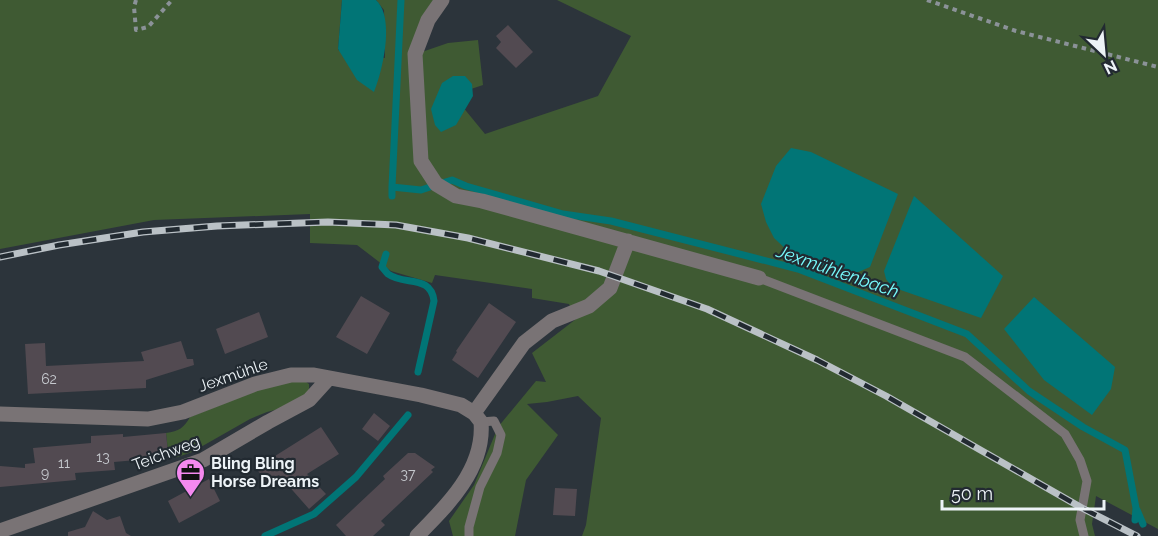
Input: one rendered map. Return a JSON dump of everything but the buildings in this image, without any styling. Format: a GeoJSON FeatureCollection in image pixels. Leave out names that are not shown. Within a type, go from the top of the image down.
{"type":"FeatureCollection","features":[{"type":"Feature","properties":{"kind":"street"},"geometry":{"type":"LineString","coordinates":[[442,0],[429,20],[415,54],[421,161],[436,184],[456,196],[759,278]]}},
{"type":"Feature","properties":{"kind":"street"},"geometry":{"type":"LineString","coordinates":[[417,536],[444,510],[473,466],[480,449],[477,417],[524,343],[552,321],[589,306],[610,288],[628,241]]}},
{"type":"Feature","properties":{"kind":"street","name":"Jexmühle"},"geometry":{"type":"LineString","coordinates":[[0,414],[148,419],[183,412],[255,384],[291,375],[314,375],[461,405],[477,417]]}},
{"type":"Feature","properties":{"kind":"street","name":"Teichweg"},"geometry":{"type":"LineString","coordinates":[[0,531],[203,460],[309,400],[329,378]]}},
{"type":"Feature","properties":{"kind":"lane"},"geometry":{"type":"LineString","coordinates":[[759,278],[965,357],[1065,434],[1080,460],[1087,481],[1080,520],[1084,536]]}},
{"type":"Feature","properties":{"kind":"lane"},"geometry":{"type":"LineString","coordinates":[[469,536],[469,527],[480,487],[497,453],[501,435],[494,421],[477,417]]}},
{"type":"Feature","properties":{"kind":"path"},"geometry":{"type":"LineString","coordinates":[[136,0],[136,30],[148,27],[172,0]]}},
{"type":"Feature","properties":{"kind":"path"},"geometry":{"type":"LineString","coordinates":[[927,0],[1016,31],[1158,67]]}},
{"type":"Feature","properties":{"kind":"green space"},"geometry":{"type":"Polygon","coordinates":[[[0,0],[342,0],[338,50],[385,58],[384,10],[376,0],[442,0],[416,54],[448,43],[478,40],[483,85],[453,95],[485,134],[598,96],[631,36],[557,0],[1158,0],[1158,529],[1096,496],[1092,524],[1095,536],[582,536],[586,525],[601,418],[578,396],[527,404],[558,435],[526,480],[515,536],[453,536],[449,521],[474,485],[498,427],[536,381],[546,382],[532,353],[576,319],[569,304],[532,298],[532,289],[435,275],[432,283],[391,271],[357,245],[310,243],[310,214],[154,220],[0,249],[0,0]]]}},
{"type":"Feature","properties":{"kind":"green space"},"geometry":{"type":"Polygon","coordinates":[[[302,379],[309,384],[309,392],[283,408],[250,419],[192,452],[175,458],[168,452],[166,433],[181,428],[190,417],[277,382],[302,379]]]}},
{"type":"Feature","properties":{"kind":"water"},"geometry":{"type":"Polygon","coordinates":[[[342,0],[376,0],[382,8],[385,18],[386,44],[374,92],[357,80],[338,49],[342,0]]]}},
{"type":"Feature","properties":{"kind":"water"},"geometry":{"type":"Polygon","coordinates":[[[453,76],[465,76],[472,84],[473,96],[456,125],[441,132],[435,125],[431,109],[442,83],[453,76]]]}},
{"type":"Feature","properties":{"kind":"water"},"geometry":{"type":"Polygon","coordinates":[[[791,148],[811,152],[898,194],[870,267],[856,273],[812,263],[791,254],[774,238],[761,204],[776,166],[791,148]]]}},
{"type":"Feature","properties":{"kind":"water"},"geometry":{"type":"Polygon","coordinates":[[[914,196],[1003,276],[981,318],[892,287],[886,279],[884,271],[914,196]]]}},
{"type":"Feature","properties":{"kind":"water"},"geometry":{"type":"Polygon","coordinates":[[[1034,297],[1115,367],[1111,389],[1092,415],[1044,380],[1004,329],[1034,297]]]}},
{"type":"Feature","properties":{"kind":"waterway"},"geometry":{"type":"LineString","coordinates":[[392,187],[401,0]]}},
{"type":"Feature","properties":{"kind":"waterway","name":"Jexmühlenbach"},"geometry":{"type":"LineString","coordinates":[[439,184],[452,180],[563,214],[611,221],[798,269],[967,334],[1029,391],[1083,427],[1125,450],[1136,508],[1135,520]]}},
{"type":"Feature","properties":{"kind":"waterway","name":"Jexmühlenbach"},"geometry":{"type":"LineString","coordinates":[[392,196],[392,187],[421,190],[430,187]]}},
{"type":"Feature","properties":{"kind":"waterway","name":"Jexmühlenbach"},"geometry":{"type":"LineString","coordinates":[[386,254],[382,267],[388,274],[422,284],[432,293],[434,301],[418,372]]}},
{"type":"Feature","properties":{"kind":"waterway","name":"Jexmühlenbach"},"geometry":{"type":"LineString","coordinates":[[265,536],[314,514],[356,477],[408,415]]}},
{"type":"Feature","properties":{"kind":"waterway"},"geometry":{"type":"LineString","coordinates":[[1137,510],[1143,524]]}},
{"type":"Feature","properties":{"kind":"railway"},"geometry":{"type":"LineString","coordinates":[[0,257],[143,232],[217,226],[328,222],[396,225],[468,238],[599,271],[707,309],[817,360],[886,396],[1082,508],[1137,536]]}},
{"type":"Feature","properties":{"kind":"place","name":"Bling Bling Horse Dreams"},"geometry":{"type":"Point","coordinates":[190,498]}}]}
